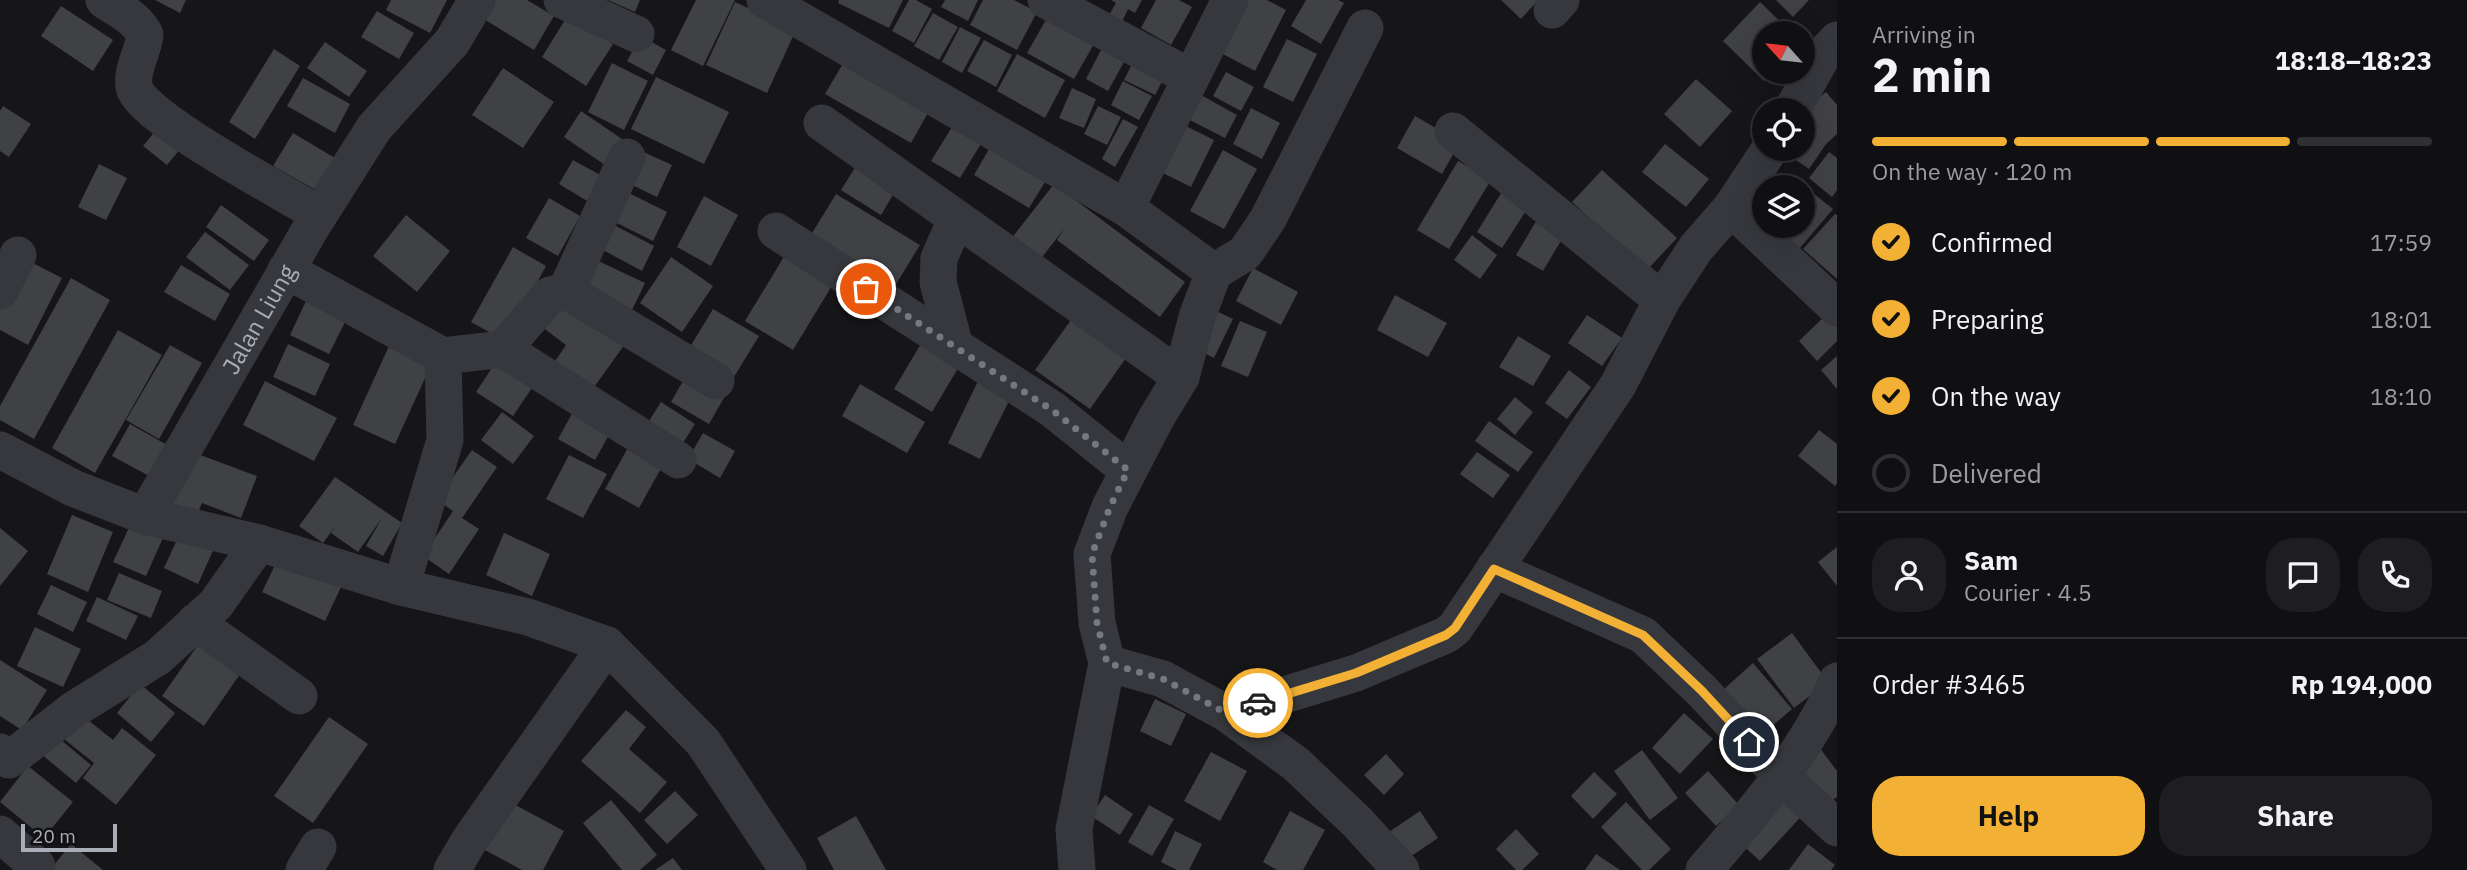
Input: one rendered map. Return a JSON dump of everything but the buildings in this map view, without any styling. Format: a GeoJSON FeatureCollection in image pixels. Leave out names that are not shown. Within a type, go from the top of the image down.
{"type":"FeatureCollection","features":[{"type":"Feature","properties":{"kind":"street"},"geometry":{"type":"LineString","coordinates":[[104,0],[132,18],[141,26],[145,35],[135,71],[134,87],[139,100],[191,138],[319,214]]}},
{"type":"Feature","properties":{"kind":"street","name":"Jalan Liung"},"geometry":{"type":"LineString","coordinates":[[145,516],[319,214],[374,128],[452,42],[477,0]]}},
{"type":"Feature","properties":{"kind":"street"},"geometry":{"type":"LineString","coordinates":[[562,0],[636,34]]}},
{"type":"Feature","properties":{"kind":"street"},"geometry":{"type":"LineString","coordinates":[[765,0],[1126,208],[1214,272]]}},
{"type":"Feature","properties":{"kind":"street"},"geometry":{"type":"LineString","coordinates":[[1046,0],[1190,77]]}},
{"type":"Feature","properties":{"kind":"street"},"geometry":{"type":"LineString","coordinates":[[1126,208],[1190,77],[1219,7]]}},
{"type":"Feature","properties":{"kind":"street"},"geometry":{"type":"LineString","coordinates":[[1077,870],[1074,830],[1107,663],[1097,623],[1092,554],[1128,470],[1181,377],[1198,314],[1214,272],[1245,253],[1268,219],[1365,29]]}},
{"type":"Feature","properties":{"kind":"street"},"geometry":{"type":"LineString","coordinates":[[1798,98],[1823,55],[1837,40]]}},
{"type":"Feature","properties":{"kind":"street"},"geometry":{"type":"LineString","coordinates":[[822,123],[1181,377]]}},
{"type":"Feature","properties":{"kind":"street"},"geometry":{"type":"LineString","coordinates":[[1454,131],[1662,300]]}},
{"type":"Feature","properties":{"kind":"street"},"geometry":{"type":"LineString","coordinates":[[565,291],[626,157]]}},
{"type":"Feature","properties":{"kind":"street"},"geometry":{"type":"LineString","coordinates":[[1226,713],[1356,673],[1446,635],[1455,628],[1618,386],[1662,300],[1696,248],[1731,208],[1762,161]]}},
{"type":"Feature","properties":{"kind":"street"},"geometry":{"type":"LineString","coordinates":[[1731,208],[1837,308]]}},
{"type":"Feature","properties":{"kind":"street"},"geometry":{"type":"LineString","coordinates":[[956,220],[939,258],[938,282],[956,346]]}},
{"type":"Feature","properties":{"kind":"street"},"geometry":{"type":"LineString","coordinates":[[776,231],[1052,410],[1128,470]]}},
{"type":"Feature","properties":{"kind":"street"},"geometry":{"type":"LineString","coordinates":[[0,291],[18,255]]}},
{"type":"Feature","properties":{"kind":"street"},"geometry":{"type":"LineString","coordinates":[[286,270],[443,356],[503,349],[678,460]]}},
{"type":"Feature","properties":{"kind":"street"},"geometry":{"type":"LineString","coordinates":[[503,349],[550,295],[565,291],[716,381]]}},
{"type":"Feature","properties":{"kind":"street"},"geometry":{"type":"LineString","coordinates":[[401,587],[445,440],[443,356]]}},
{"type":"Feature","properties":{"kind":"street"},"geometry":{"type":"LineString","coordinates":[[0,450],[73,488],[145,516],[259,544],[401,587],[528,617],[607,645],[703,742],[788,870]]}},
{"type":"Feature","properties":{"kind":"street"},"geometry":{"type":"LineString","coordinates":[[3,762],[73,709],[158,657],[216,604],[259,544]]}},
{"type":"Feature","properties":{"kind":"street"},"geometry":{"type":"LineString","coordinates":[[1494,569],[1643,635],[1702,691],[1780,776],[1837,828]]}},
{"type":"Feature","properties":{"kind":"street"},"geometry":{"type":"LineString","coordinates":[[195,622],[299,696]]}},
{"type":"Feature","properties":{"kind":"street"},"geometry":{"type":"LineString","coordinates":[[452,870],[469,841],[607,645]]}},
{"type":"Feature","properties":{"kind":"street"},"geometry":{"type":"LineString","coordinates":[[1107,663],[1163,679],[1226,713],[1296,764],[1357,822],[1401,870]]}},
{"type":"Feature","properties":{"kind":"street"},"geometry":{"type":"LineString","coordinates":[[1704,870],[1780,776],[1829,699],[1837,681]]}},
{"type":"Feature","properties":{"kind":"street"},"geometry":{"type":"LineString","coordinates":[[0,834],[37,866]]}},
{"type":"Feature","properties":{"kind":"way so far"},"geometry":{"type":"LineString","coordinates":[[866,289],[1052,410],[1128,470],[1092,554],[1097,623],[1107,663],[1163,679],[1226,713],[1258,703]]}},
{"type":"Feature","properties":{"kind":"route"},"geometry":{"type":"LineString","coordinates":[[1258,703],[1356,673],[1446,635],[1464,617],[1494,569],[1643,635],[1702,691],[1749,742]]}}]}
